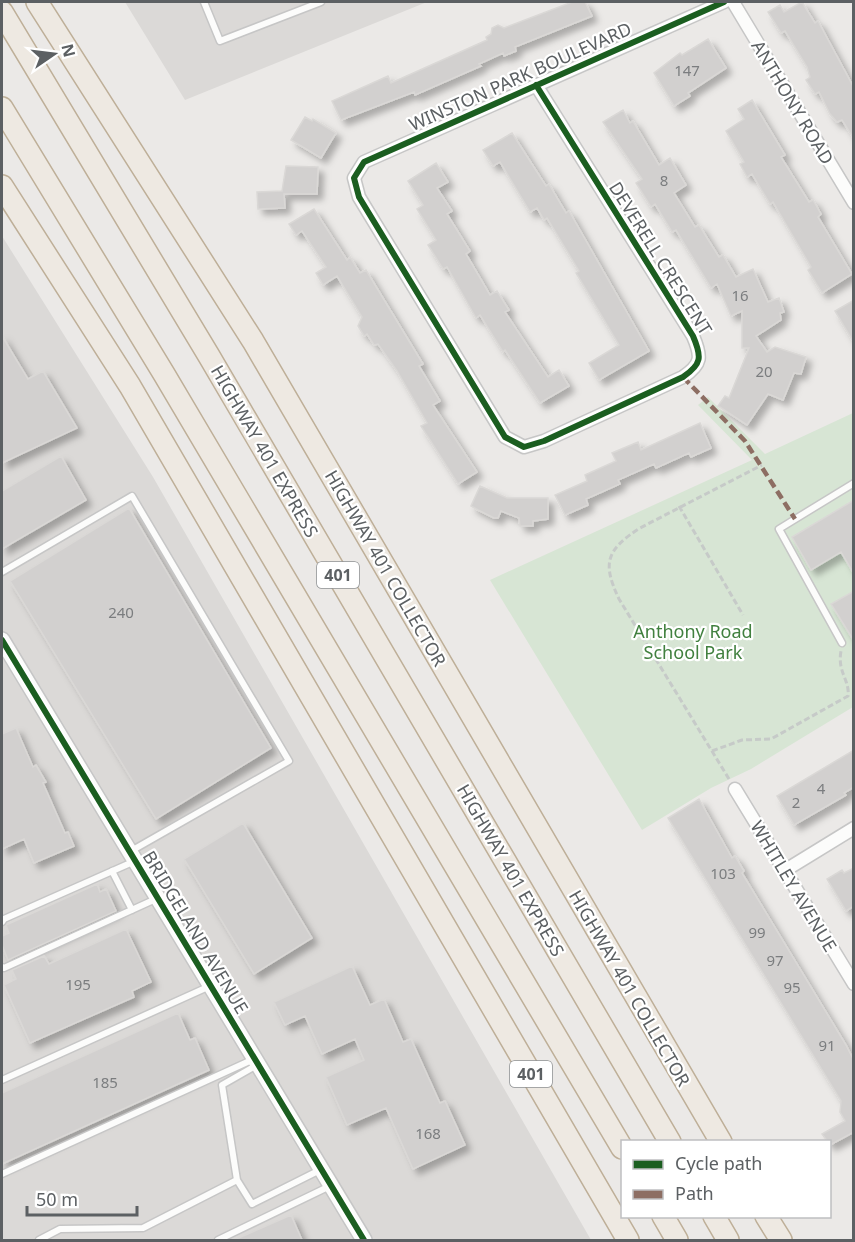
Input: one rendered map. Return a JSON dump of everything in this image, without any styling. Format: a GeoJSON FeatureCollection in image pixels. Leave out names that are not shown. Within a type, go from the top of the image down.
{"type":"FeatureCollection","features":[{"type":"Feature","properties":{"kind":"highway","name":"HIGHWAY 401 COLLECTOR"},"geometry":{"type":"LineString","coordinates":[[37,2],[253,341],[720,1140]]}},
{"type":"Feature","properties":{"kind":"highway","name":"HIGHWAY 401 EXPRESS"},"geometry":{"type":"LineString","coordinates":[[2,12],[210,356],[669,1140]]}},
{"type":"Feature","properties":{"kind":"highway","name":"401"},"geometry":{"type":"LineString","coordinates":[[2,108],[170,384],[621,1146]]}},
{"type":"Feature","properties":{"kind":"highway","name":"401"},"geometry":{"type":"LineString","coordinates":[[2,186],[130,386],[627,1240]]}},
{"type":"Feature","properties":{"kind":"highway"},"geometry":{"type":"LineString","coordinates":[[664,1218],[677,1240]]}},
{"type":"Feature","properties":{"kind":"highway"},"geometry":{"type":"LineString","coordinates":[[715,1218],[728,1240]]}},
{"type":"Feature","properties":{"kind":"highway"},"geometry":{"type":"LineString","coordinates":[[767,1218],[781,1240]]}},
{"type":"Feature","properties":{"kind":"street","name":"WINSTON PARK BOULEVARD"},"geometry":{"type":"LineString","coordinates":[[359,197],[354,178],[364,162],[724,2]]}},
{"type":"Feature","properties":{"kind":"street","name":"ANTHONY ROAD"},"geometry":{"type":"LineString","coordinates":[[733,2],[854,203]]}},
{"type":"Feature","properties":{"kind":"street","name":"DEVERELL CRESCENT"},"geometry":{"type":"LineString","coordinates":[[359,197],[505,437],[524,447],[544,441],[683,378],[695,369],[700,357],[693,336],[536,85]]}},
{"type":"Feature","properties":{"kind":"street","name":"BRIDGELAND AVENUE"},"geometry":{"type":"LineString","coordinates":[[2,640],[364,1240]]}},
{"type":"Feature","properties":{"kind":"street","name":"WHITLEY AVENUE"},"geometry":{"type":"LineString","coordinates":[[735,789],[854,984]]}},
{"type":"Feature","properties":{"kind":"street"},"geometry":{"type":"LineString","coordinates":[[784,871],[854,828]]}},
{"type":"Feature","properties":{"kind":"lane"},"geometry":{"type":"LineString","coordinates":[[204,2],[220,41],[321,2]]}},
{"type":"Feature","properties":{"kind":"lane"},"geometry":{"type":"LineString","coordinates":[[842,644],[779,529],[854,483]]}},
{"type":"Feature","properties":{"kind":"lane"},"geometry":{"type":"LineString","coordinates":[[2,572],[132,495],[289,761],[112,871],[4,918],[2,922]]}},
{"type":"Feature","properties":{"kind":"lane"},"geometry":{"type":"LineString","coordinates":[[112,871],[132,910]]}},
{"type":"Feature","properties":{"kind":"lane"},"geometry":{"type":"LineString","coordinates":[[2,967],[158,898]]}},
{"type":"Feature","properties":{"kind":"lane"},"geometry":{"type":"LineString","coordinates":[[2,1080],[210,986]]}},
{"type":"Feature","properties":{"kind":"lane"},"geometry":{"type":"LineString","coordinates":[[2,1174],[256,1062]]}},
{"type":"Feature","properties":{"kind":"lane"},"geometry":{"type":"LineString","coordinates":[[256,1062],[222,1085],[237,1180],[252,1204],[321,1170]]}},
{"type":"Feature","properties":{"kind":"lane"},"geometry":{"type":"LineString","coordinates":[[39,1240],[60,1229],[143,1228],[237,1180]]}},
{"type":"Feature","properties":{"kind":"lane"},"geometry":{"type":"LineString","coordinates":[[218,1240],[331,1186]]}},
{"type":"Feature","properties":{"kind":"path"},"geometry":{"type":"LineString","coordinates":[[735,789],[619,599],[609,578],[609,557],[621,540],[679,506],[762,465]]}},
{"type":"Feature","properties":{"kind":"path"},"geometry":{"type":"LineString","coordinates":[[679,506],[743,615]]}},
{"type":"Feature","properties":{"kind":"path"},"geometry":{"type":"LineString","coordinates":[[712,751],[742,740],[771,739],[848,696],[847,684],[840,670],[842,644]]}},
{"type":"Feature","properties":{"kind":"shaded area"},"geometry":{"type":"Polygon","coordinates":[[[125,2],[427,2],[185,100],[125,2]]]}},
{"type":"Feature","properties":{"kind":"shaded area"},"geometry":{"type":"Polygon","coordinates":[[[2,236],[153,477],[591,1240],[2,1240],[2,236]]]}},
{"type":"Feature","properties":{"kind":"green space","name":"Anthony Road School Park"},"geometry":{"type":"Polygon","coordinates":[[[708,397],[765,454],[853,413],[853,707],[751,769],[711,788],[642,830],[490,580],[752,460],[698,405],[708,397]]]}},
{"type":"Feature","properties":{"kind":"building"},"geometry":{"type":"Polygon","coordinates":[[[572,2],[585,2],[592,16],[515,47],[516,51],[504,56],[503,53],[479,64],[481,66],[415,95],[414,92],[341,120],[332,101],[388,76],[391,83],[487,40],[486,37],[491,34],[492,28],[498,25],[504,28],[572,2]]]}},
{"type":"Feature","properties":{"kind":"building"},"geometry":{"type":"Polygon","coordinates":[[[802,2],[815,23],[818,21],[854,88],[854,139],[842,120],[837,122],[830,114],[819,92],[815,94],[806,80],[810,77],[807,67],[785,31],[781,33],[768,12],[780,5],[784,12],[802,2]]]}},
{"type":"Feature","properties":{"kind":"building"},"geometry":{"type":"Polygon","coordinates":[[[708,39],[726,68],[688,93],[690,96],[674,106],[654,73],[680,53],[682,55],[708,39]]]}},
{"type":"Feature","properties":{"kind":"building"},"geometry":{"type":"Polygon","coordinates":[[[752,100],[785,155],[781,157],[809,202],[813,200],[821,214],[818,217],[852,274],[822,293],[808,270],[811,267],[773,202],[770,204],[752,174],[747,177],[740,164],[744,162],[726,131],[744,119],[738,109],[752,100]]]}},
{"type":"Feature","properties":{"kind":"building"},"geometry":{"type":"Polygon","coordinates":[[[623,110],[630,123],[633,121],[659,165],[670,158],[686,185],[674,193],[695,227],[699,225],[719,257],[723,255],[736,277],[753,269],[768,302],[779,298],[784,312],[780,313],[781,320],[756,336],[767,352],[775,347],[806,357],[801,374],[794,373],[783,400],[768,394],[747,425],[718,406],[725,396],[729,398],[749,348],[742,348],[742,311],[731,316],[717,284],[711,288],[676,230],[672,232],[655,204],[651,207],[636,183],[642,179],[603,122],[623,110]]]}},
{"type":"Feature","properties":{"kind":"building"},"geometry":{"type":"Polygon","coordinates":[[[305,117],[312,121],[313,119],[336,133],[321,158],[291,140],[305,117]]]}},
{"type":"Feature","properties":{"kind":"building"},"geometry":{"type":"Polygon","coordinates":[[[512,133],[546,186],[549,184],[566,213],[569,211],[649,351],[599,380],[589,363],[619,345],[576,273],[579,271],[547,218],[544,220],[537,208],[530,212],[500,162],[493,166],[483,150],[512,133]]]}},
{"type":"Feature","properties":{"kind":"building"},"geometry":{"type":"Polygon","coordinates":[[[436,163],[448,182],[437,188],[452,211],[447,214],[470,251],[466,254],[490,295],[497,291],[509,310],[505,312],[548,377],[559,370],[569,386],[540,403],[505,350],[503,352],[480,315],[476,318],[447,267],[443,269],[428,245],[436,240],[417,209],[423,205],[408,181],[436,163]]]}},
{"type":"Feature","properties":{"kind":"building"},"geometry":{"type":"Polygon","coordinates":[[[286,166],[318,167],[317,194],[284,194],[285,208],[258,209],[257,192],[282,191],[286,166]]]}},
{"type":"Feature","properties":{"kind":"building"},"geometry":{"type":"Polygon","coordinates":[[[314,209],[347,260],[350,257],[360,273],[366,270],[423,364],[419,366],[440,401],[433,405],[477,472],[458,484],[421,426],[427,423],[397,371],[378,344],[374,345],[367,334],[364,336],[358,326],[362,317],[337,276],[323,285],[316,273],[326,267],[302,231],[296,235],[289,224],[314,209]]]}},
{"type":"Feature","properties":{"kind":"building"},"geometry":{"type":"Polygon","coordinates":[[[854,300],[854,343],[835,311],[854,300]]]}},
{"type":"Feature","properties":{"kind":"building"},"geometry":{"type":"Polygon","coordinates":[[[2,336],[28,379],[43,371],[77,428],[2,463],[2,336]]]}},
{"type":"Feature","properties":{"kind":"building"},"geometry":{"type":"Polygon","coordinates":[[[700,423],[711,448],[691,457],[689,453],[656,468],[654,464],[618,480],[620,484],[586,499],[588,505],[565,515],[555,495],[587,481],[585,475],[616,461],[612,453],[638,442],[641,450],[700,423]]]}},
{"type":"Feature","properties":{"kind":"building"},"geometry":{"type":"Polygon","coordinates":[[[61,456],[86,500],[2,549],[2,491],[61,456]]]}},
{"type":"Feature","properties":{"kind":"building"},"geometry":{"type":"Polygon","coordinates":[[[480,486],[507,498],[548,498],[548,519],[533,521],[533,526],[520,526],[519,518],[501,511],[498,518],[494,518],[471,506],[480,486]]]}},
{"type":"Feature","properties":{"kind":"building"},"geometry":{"type":"Polygon","coordinates":[[[854,500],[854,574],[841,552],[811,570],[792,537],[854,500]]]}},
{"type":"Feature","properties":{"kind":"building"},"geometry":{"type":"Polygon","coordinates":[[[129,508],[271,748],[156,819],[10,581],[129,508]]]}},
{"type":"Feature","properties":{"kind":"building"},"geometry":{"type":"Polygon","coordinates":[[[854,591],[854,641],[831,604],[854,591]]]}},
{"type":"Feature","properties":{"kind":"building"},"geometry":{"type":"Polygon","coordinates":[[[16,728],[33,767],[36,765],[46,782],[43,783],[65,833],[68,832],[74,846],[34,863],[24,839],[2,849],[2,734],[16,728]]]}},
{"type":"Feature","properties":{"kind":"building"},"geometry":{"type":"Polygon","coordinates":[[[854,750],[854,787],[844,793],[846,795],[794,825],[777,796],[854,750]]]}},
{"type":"Feature","properties":{"kind":"building"},"geometry":{"type":"Polygon","coordinates":[[[699,799],[732,858],[735,856],[744,871],[742,873],[846,1045],[854,1061],[854,1136],[852,1133],[831,1144],[831,1140],[826,1140],[822,1134],[845,1121],[840,1112],[841,1101],[668,818],[699,799]]]}},
{"type":"Feature","properties":{"kind":"building"},"geometry":{"type":"Polygon","coordinates":[[[243,823],[312,938],[254,974],[184,859],[243,823]]]}},
{"type":"Feature","properties":{"kind":"building"},"geometry":{"type":"Polygon","coordinates":[[[854,868],[854,906],[846,911],[827,879],[842,870],[844,873],[854,868]]]}},
{"type":"Feature","properties":{"kind":"building"},"geometry":{"type":"Polygon","coordinates":[[[97,884],[100,892],[106,889],[116,911],[8,960],[2,945],[2,936],[9,933],[6,925],[97,884]]]}},
{"type":"Feature","properties":{"kind":"building"},"geometry":{"type":"Polygon","coordinates":[[[126,929],[151,982],[132,991],[134,997],[30,1043],[4,985],[16,979],[12,970],[44,956],[49,964],[126,929]]]}},
{"type":"Feature","properties":{"kind":"building"},"geometry":{"type":"Polygon","coordinates":[[[352,966],[370,1005],[384,999],[403,1042],[411,1039],[440,1103],[445,1101],[465,1145],[413,1169],[386,1108],[347,1125],[326,1077],[364,1060],[355,1039],[322,1054],[305,1016],[285,1025],[274,1002],[352,966]]]}},
{"type":"Feature","properties":{"kind":"building"},"geometry":{"type":"Polygon","coordinates":[[[178,1013],[190,1040],[195,1038],[209,1070],[2,1164],[2,1093],[178,1013]]]}},
{"type":"Feature","properties":{"kind":"building"},"geometry":{"type":"Polygon","coordinates":[[[291,1215],[302,1240],[234,1240],[291,1215]]]}},
{"type":"Feature","properties":{"kind":"marked path"},"geometry":{"type":"LineString","coordinates":[[683,377],[745,441],[795,519]]}},
{"type":"Feature","properties":{"kind":"cycle path"},"geometry":{"type":"LineString","coordinates":[[536,85],[693,336],[699,355],[697,364],[683,377],[544,441],[524,447],[505,437],[359,197],[354,178],[364,162],[724,2]]}},
{"type":"Feature","properties":{"kind":"cycle path"},"geometry":{"type":"LineString","coordinates":[[2,640],[364,1240]]}}]}
